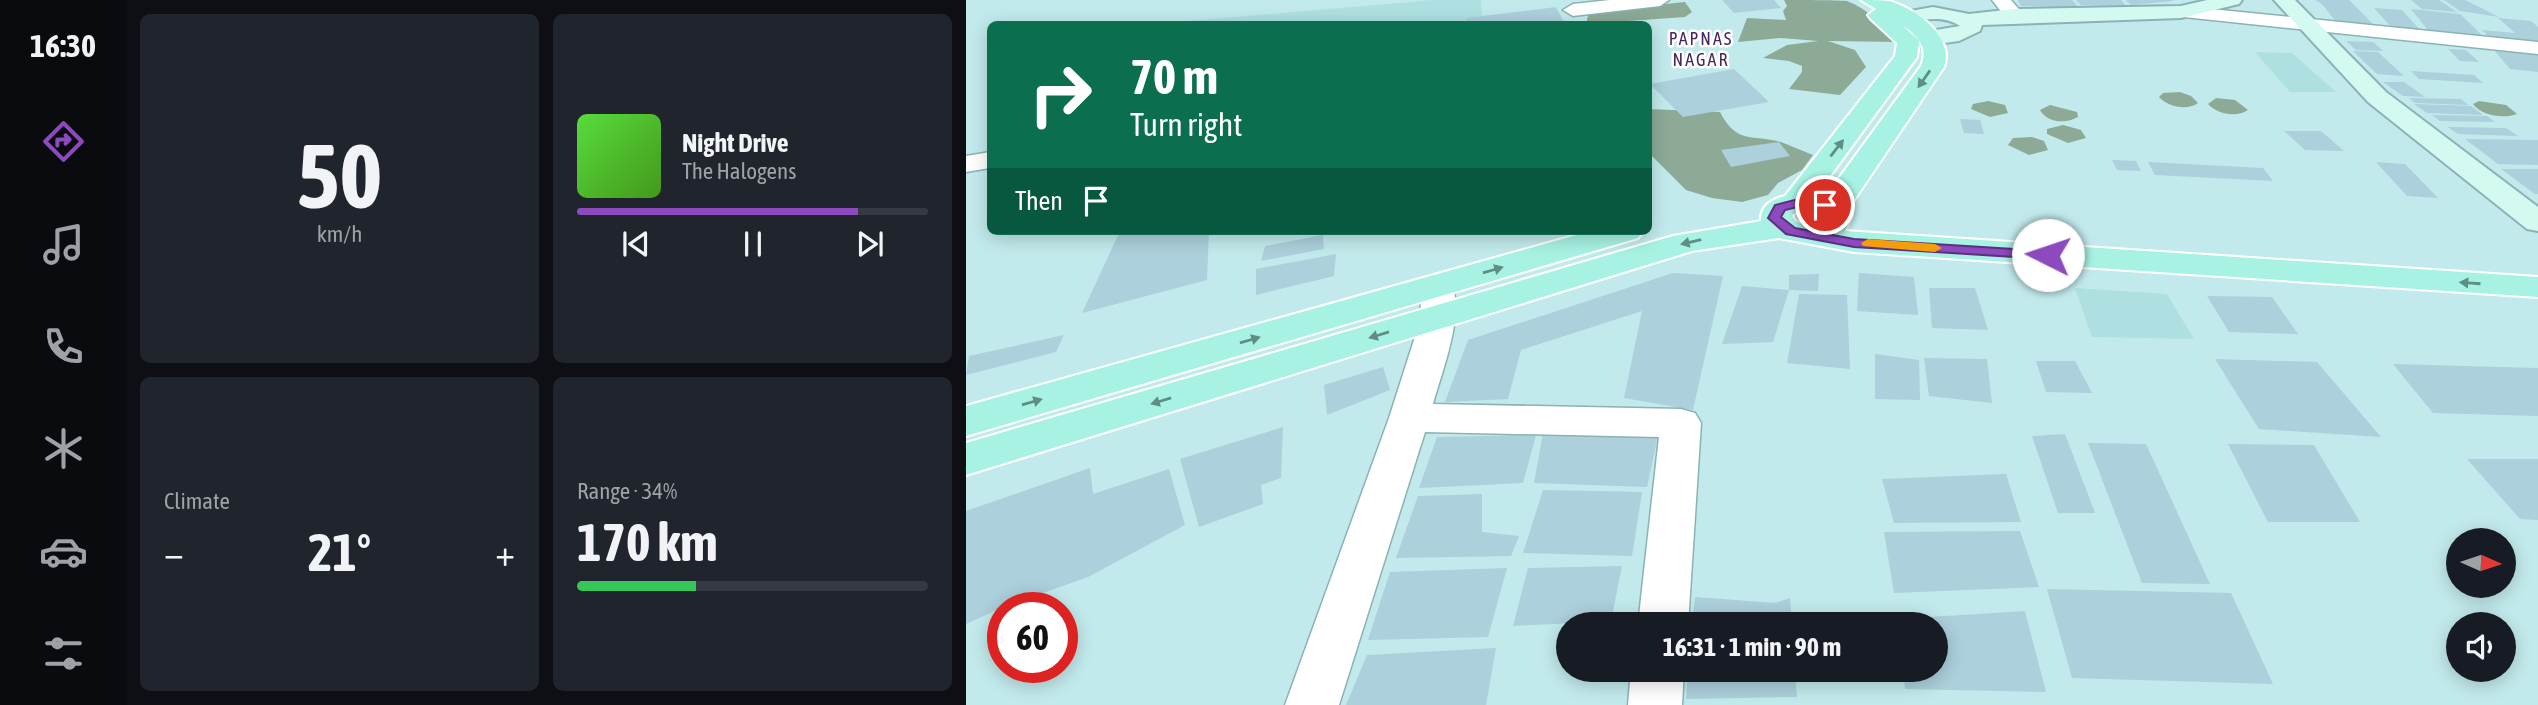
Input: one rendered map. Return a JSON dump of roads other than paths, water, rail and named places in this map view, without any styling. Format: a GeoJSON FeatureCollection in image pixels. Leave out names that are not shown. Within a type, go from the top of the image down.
{"type":"FeatureCollection","features":[{"type":"Feature","properties":{"kind":"main road"},"geometry":{"type":"LineString","coordinates":[[1850,0],[1908,30]]}},
{"type":"Feature","properties":{"kind":"main road"},"geometry":{"type":"LineString","coordinates":[[966,421],[1437,302],[1806,217],[1932,67],[1936,51],[1871,0]]}},
{"type":"Feature","properties":{"kind":"main road"},"geometry":{"type":"LineString","coordinates":[[1806,217],[1906,57],[1908,30]]}},
{"type":"Feature","properties":{"kind":"main road"},"geometry":{"type":"LineString","coordinates":[[1652,224],[1701,213],[1806,217],[1854,243],[2538,264]]}},
{"type":"Feature","properties":{"kind":"main road"},"geometry":{"type":"LineString","coordinates":[[966,459],[1437,302],[1616,235]]}},
{"type":"Feature","properties":{"kind":"main road"},"geometry":{"type":"LineString","coordinates":[[2195,254],[2538,287]]}},
{"type":"Feature","properties":{"kind":"street"},"geometry":{"type":"LineString","coordinates":[[1575,11],[1660,0]]}},
{"type":"Feature","properties":{"kind":"street"},"geometry":{"type":"LineString","coordinates":[[2180,12],[2232,0]]}},
{"type":"Feature","properties":{"kind":"street"},"geometry":{"type":"LineString","coordinates":[[2284,0],[2376,97],[2538,222]]}},
{"type":"Feature","properties":{"kind":"street"},"geometry":{"type":"LineString","coordinates":[[1908,30],[1938,14],[1966,20],[2008,7],[2180,12],[2538,48]]}},
{"type":"Feature","properties":{"kind":"street"},"geometry":{"type":"LineString","coordinates":[[1908,30],[1966,33],[1973,27],[1966,20]]}},
{"type":"Feature","properties":{"kind":"street"},"geometry":{"type":"LineString","coordinates":[[966,164],[987,160]]}},
{"type":"Feature","properties":{"kind":"street"},"geometry":{"type":"LineString","coordinates":[[1312,705],[1409,418],[1437,302]]}},
{"type":"Feature","properties":{"kind":"street"},"geometry":{"type":"LineString","coordinates":[[1409,418],[1681,423],[1663,612]]}},
{"type":"Feature","properties":{"kind":"street"},"geometry":{"type":"LineString","coordinates":[[1655,705],[1657,682]]}},
{"type":"Feature","properties":{"kind":"district","name":"PAPNAS NAGAR"},"geometry":{"type":"Point","coordinates":[1701,49]}}]}
